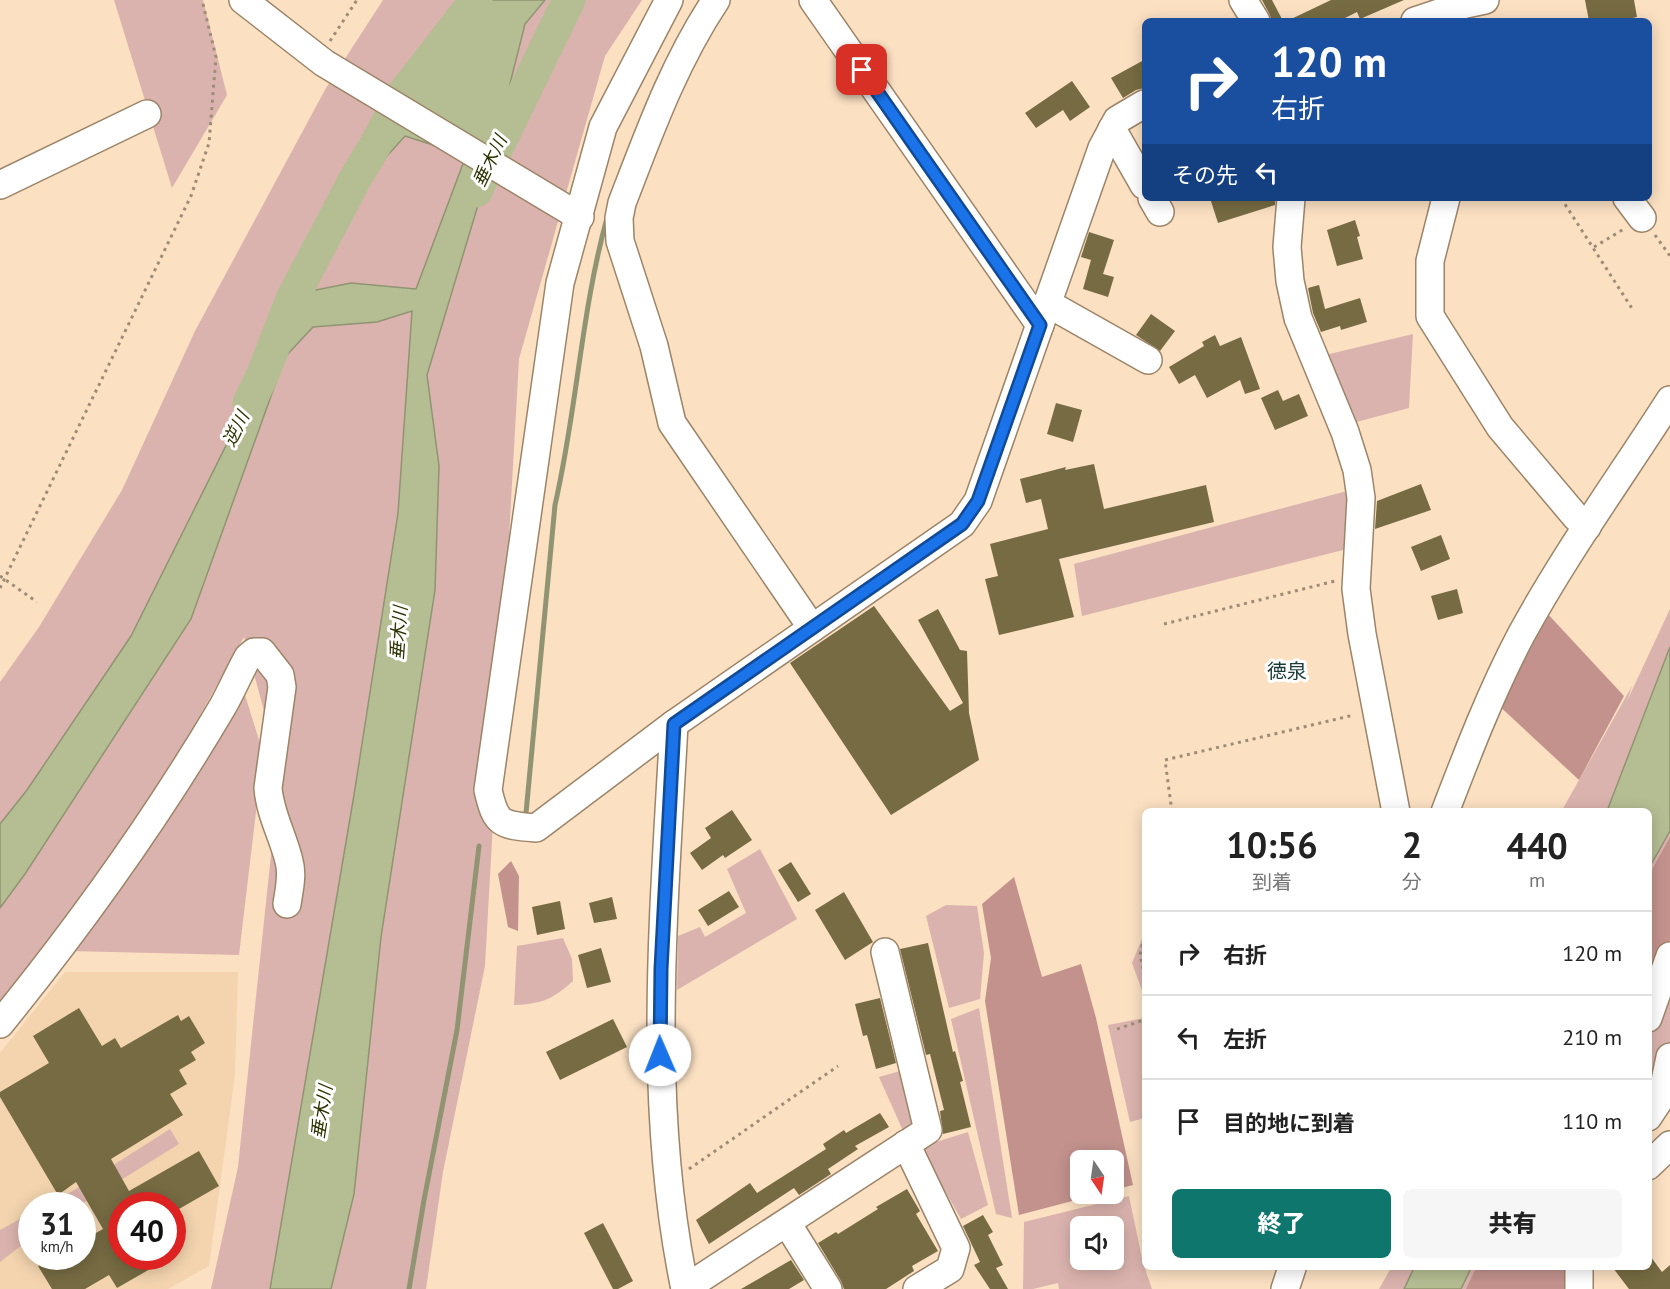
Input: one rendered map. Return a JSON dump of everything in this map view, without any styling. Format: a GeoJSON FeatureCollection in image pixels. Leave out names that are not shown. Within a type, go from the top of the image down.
{"type":"FeatureCollection","features":[{"type":"Feature","properties":{"kind":"street"},"geometry":{"type":"LineString","coordinates":[[243,0],[321,61],[575,214]]}},
{"type":"Feature","properties":{"kind":"street"},"geometry":{"type":"LineString","coordinates":[[669,0],[603,127],[575,214],[559,294],[488,790],[494,813],[509,826],[536,828],[674,724],[962,524],[978,501],[1102,147],[1117,120],[1142,105]]}},
{"type":"Feature","properties":{"kind":"street"},"geometry":{"type":"LineString","coordinates":[[716,0],[700,24],[662,99],[622,203],[619,218],[620,242],[654,346],[672,423],[812,628]]}},
{"type":"Feature","properties":{"kind":"street"},"geometry":{"type":"LineString","coordinates":[[813,0],[1044,314],[1148,360]]}},
{"type":"Feature","properties":{"kind":"street"},"geometry":{"type":"LineString","coordinates":[[1243,0],[1254,18]]}},
{"type":"Feature","properties":{"kind":"street"},"geometry":{"type":"LineString","coordinates":[[1424,18],[1485,0]]}},
{"type":"Feature","properties":{"kind":"street"},"geometry":{"type":"LineString","coordinates":[[0,185],[147,114]]}},
{"type":"Feature","properties":{"kind":"street"},"geometry":{"type":"LineString","coordinates":[[1112,129],[1142,182]]}},
{"type":"Feature","properties":{"kind":"street"},"geometry":{"type":"LineString","coordinates":[[1291,201],[1287,247],[1290,281],[1298,318],[1345,432],[1357,470],[1361,498],[1357,576],[1358,606],[1395,808]]}},
{"type":"Feature","properties":{"kind":"street"},"geometry":{"type":"LineString","coordinates":[[1445,201],[1430,261],[1430,316],[1500,428],[1576,518],[1587,527]]}},
{"type":"Feature","properties":{"kind":"street"},"geometry":{"type":"LineString","coordinates":[[1447,808],[1487,705],[1521,636],[1559,569],[1670,400]]}},
{"type":"Feature","properties":{"kind":"street"},"geometry":{"type":"LineString","coordinates":[[0,1024],[113,877],[168,796],[225,703],[248,657],[254,652],[262,652],[280,675],[282,687],[268,788],[269,803],[289,861],[291,874],[287,904]]}},
{"type":"Feature","properties":{"kind":"street"},"geometry":{"type":"LineString","coordinates":[[674,724],[659,1032],[669,1205],[684,1286],[698,1280],[928,1130],[885,952]]}},
{"type":"Feature","properties":{"kind":"street"},"geometry":{"type":"LineString","coordinates":[[1652,1007],[1670,956]]}},
{"type":"Feature","properties":{"kind":"street"},"geometry":{"type":"LineString","coordinates":[[1652,1111],[1662,1096],[1670,1057]]}},
{"type":"Feature","properties":{"kind":"street"},"geometry":{"type":"LineString","coordinates":[[906,1144],[956,1248],[950,1269],[917,1289]]}},
{"type":"Feature","properties":{"kind":"street"},"geometry":{"type":"LineString","coordinates":[[1652,1162],[1670,1145]]}},
{"type":"Feature","properties":{"kind":"street"},"geometry":{"type":"LineString","coordinates":[[787,1223],[828,1289]]}},
{"type":"Feature","properties":{"kind":"street"},"geometry":{"type":"LineString","coordinates":[[1285,1289],[1291,1270]]}},
{"type":"Feature","properties":{"kind":"street"},"geometry":{"type":"LineString","coordinates":[[1579,1270],[1579,1289]]}},
{"type":"Feature","properties":{"kind":"path"},"geometry":{"type":"LineString","coordinates":[[0,588],[191,196],[209,143],[216,57],[202,0]]}},
{"type":"Feature","properties":{"kind":"path"},"geometry":{"type":"LineString","coordinates":[[321,61],[357,0]]}},
{"type":"Feature","properties":{"kind":"path"},"geometry":{"type":"LineString","coordinates":[[1563,201],[1633,310]]}},
{"type":"Feature","properties":{"kind":"path"},"geometry":{"type":"LineString","coordinates":[[0,576],[37,602]]}},
{"type":"Feature","properties":{"kind":"path"},"geometry":{"type":"LineString","coordinates":[[1164,624],[1357,576]]}},
{"type":"Feature","properties":{"kind":"path"},"geometry":{"type":"LineString","coordinates":[[1171,808],[1165,760],[1377,710]]}},
{"type":"Feature","properties":{"kind":"path"},"geometry":{"type":"LineString","coordinates":[[1142,946],[1140,956],[1142,964]]}},
{"type":"Feature","properties":{"kind":"path"},"geometry":{"type":"LineString","coordinates":[[1116,1029],[1142,1021]]}},
{"type":"Feature","properties":{"kind":"path"},"geometry":{"type":"LineString","coordinates":[[667,1178],[680,1175],[838,1066]]}},
{"type":"Feature","properties":{"kind":"shaded area"},"geometry":{"type":"Polygon","coordinates":[[[114,0],[203,0],[227,95],[172,188],[114,0]]]}},
{"type":"Feature","properties":{"kind":"shaded area"},"geometry":{"type":"Polygon","coordinates":[[[383,0],[642,0],[605,56],[519,359],[485,966],[443,1172],[426,1289],[211,1289],[238,1167],[280,770],[244,637],[154,797],[0,1018],[0,682],[39,627],[122,490],[195,331],[326,88],[383,0]]]}},
{"type":"Feature","properties":{"kind":"shaded area"},"geometry":{"type":"Polygon","coordinates":[[[1413,334],[1409,408],[1349,424],[1321,356],[1413,334]]]}},
{"type":"Feature","properties":{"kind":"shaded area"},"geometry":{"type":"Polygon","coordinates":[[[1347,491],[1353,511],[1351,548],[1082,616],[1074,564],[1347,491]]]}},
{"type":"Feature","properties":{"kind":"shaded area"},"geometry":{"type":"Polygon","coordinates":[[[1670,609],[1670,1064],[1652,1109],[1652,808],[1563,808],[1632,686],[1627,701],[1670,609]]]}},
{"type":"Feature","properties":{"kind":"shaded area"},"geometry":{"type":"Polygon","coordinates":[[[1545,611],[1624,696],[1579,780],[1495,702],[1545,611]]]}},
{"type":"Feature","properties":{"kind":"shaded area"},"geometry":{"type":"Polygon","coordinates":[[[241,682],[263,753],[239,955],[68,951],[241,682]]]}},
{"type":"Feature","properties":{"kind":"shaded area"},"geometry":{"type":"Polygon","coordinates":[[[1670,837],[1670,939],[1664,958],[1652,982],[1652,870],[1670,837]]]}},
{"type":"Feature","properties":{"kind":"shaded area"},"geometry":{"type":"Polygon","coordinates":[[[760,849],[797,919],[677,990],[678,936],[700,927],[705,937],[746,913],[727,869],[760,849]]]}},
{"type":"Feature","properties":{"kind":"shaded area"},"geometry":{"type":"Polygon","coordinates":[[[511,861],[519,876],[518,931],[508,927],[498,874],[511,861]]]}},
{"type":"Feature","properties":{"kind":"shaded area"},"geometry":{"type":"Polygon","coordinates":[[[1014,877],[1042,977],[1081,964],[1096,1018],[1133,1185],[1124,1187],[1124,1150],[1070,1150],[1070,1202],[1019,1215],[985,1001],[991,958],[982,904],[1014,877]]]}},
{"type":"Feature","properties":{"kind":"shaded area"},"geometry":{"type":"Polygon","coordinates":[[[946,905],[977,906],[984,953],[980,999],[949,1008],[926,916],[946,905]]]}},
{"type":"Feature","properties":{"kind":"shaded area"},"geometry":{"type":"Polygon","coordinates":[[[563,938],[572,959],[573,981],[546,999],[514,1005],[517,946],[563,938]]]}},
{"type":"Feature","properties":{"kind":"shaded area"},"geometry":{"type":"Polygon","coordinates":[[[1142,939],[1142,990],[1132,963],[1142,939]]]}},
{"type":"Feature","properties":{"kind":"shaded area"},"geometry":{"type":"Polygon","coordinates":[[[65,972],[238,972],[235,1075],[209,1266],[168,1289],[0,1289],[0,1053],[65,972]]]}},
{"type":"Feature","properties":{"kind":"shaded area"},"geometry":{"type":"Polygon","coordinates":[[[979,1008],[1012,1218],[996,1214],[951,1019],[979,1008]]]}},
{"type":"Feature","properties":{"kind":"shaded area"},"geometry":{"type":"Polygon","coordinates":[[[1142,1018],[1142,1119],[1130,1122],[1108,1025],[1142,1018]]]}},
{"type":"Feature","properties":{"kind":"shaded area"},"geometry":{"type":"Polygon","coordinates":[[[904,1070],[916,1128],[904,1133],[879,1077],[904,1070]]]}},
{"type":"Feature","properties":{"kind":"shaded area"},"geometry":{"type":"Polygon","coordinates":[[[170,1129],[179,1144],[96,1195],[96,1192],[71,1192],[170,1129]]]}},
{"type":"Feature","properties":{"kind":"shaded area"},"geometry":{"type":"Polygon","coordinates":[[[968,1132],[988,1205],[961,1219],[920,1147],[968,1132]]]}},
{"type":"Feature","properties":{"kind":"shaded area"},"geometry":{"type":"Polygon","coordinates":[[[1129,1196],[1142,1258],[1142,1270],[1145,1270],[1152,1289],[1059,1289],[1058,1283],[1023,1289],[1024,1222],[1097,1204],[1124,1204],[1124,1197],[1129,1196]]]}},
{"type":"Feature","properties":{"kind":"shaded area"},"geometry":{"type":"Polygon","coordinates":[[[18,1220],[18,1248],[0,1262],[0,1230],[18,1220]]]}},
{"type":"Feature","properties":{"kind":"shaded area"},"geometry":{"type":"Polygon","coordinates":[[[1390,1270],[1575,1270],[1571,1289],[1379,1289],[1390,1270]]]}},
{"type":"Feature","properties":{"kind":"shaded area"},"geometry":{"type":"Polygon","coordinates":[[[1475,1270],[1566,1270],[1564,1289],[1466,1289],[1475,1270]]]}},
{"type":"Feature","properties":{"kind":"water"},"geometry":{"type":"Polygon","coordinates":[[[483,0],[545,0],[525,24],[487,175],[427,375],[439,466],[435,590],[381,937],[354,1194],[331,1289],[270,1289],[354,795],[398,513],[412,311],[377,322],[313,327],[285,357],[191,619],[25,874],[0,908],[0,824],[27,790],[131,636],[381,135],[483,0]],[[405,136],[378,166],[311,291],[351,283],[416,289],[464,161],[442,148],[405,136]]]}},
{"type":"Feature","properties":{"kind":"water"},"geometry":{"type":"Polygon","coordinates":[[[1670,647],[1670,831],[1652,863],[1652,808],[1608,808],[1670,647]]]}},
{"type":"Feature","properties":{"kind":"water"},"geometry":{"type":"Polygon","coordinates":[[[1413,1270],[1470,1270],[1461,1289],[1404,1289],[1413,1270]]]}},
{"type":"Feature","properties":{"kind":"building"},"geometry":{"type":"Polygon","coordinates":[[[1262,0],[1272,0],[1281,18],[1271,18],[1262,0]]]}},
{"type":"Feature","properties":{"kind":"building"},"geometry":{"type":"Polygon","coordinates":[[[1331,0],[1404,0],[1362,18],[1360,18],[1357,12],[1345,18],[1293,18],[1331,0]]]}},
{"type":"Feature","properties":{"kind":"building"},"geometry":{"type":"Polygon","coordinates":[[[1585,0],[1634,0],[1637,17],[1588,18],[1585,0]]]}},
{"type":"Feature","properties":{"kind":"building"},"geometry":{"type":"Polygon","coordinates":[[[1142,61],[1142,88],[1123,98],[1111,78],[1142,61]]]}},
{"type":"Feature","properties":{"kind":"building"},"geometry":{"type":"Polygon","coordinates":[[[1072,81],[1090,107],[1070,121],[1063,110],[1036,128],[1025,113],[1072,81]]]}},
{"type":"Feature","properties":{"kind":"building"},"geometry":{"type":"Polygon","coordinates":[[[1211,201],[1275,201],[1275,205],[1218,223],[1211,201]]]}},
{"type":"Feature","properties":{"kind":"building"},"geometry":{"type":"Polygon","coordinates":[[[1355,220],[1363,259],[1337,266],[1327,230],[1355,220]]]}},
{"type":"Feature","properties":{"kind":"building"},"geometry":{"type":"Polygon","coordinates":[[[1089,232],[1114,240],[1103,274],[1114,277],[1108,297],[1083,289],[1091,260],[1081,257],[1089,232]]]}},
{"type":"Feature","properties":{"kind":"building"},"geometry":{"type":"Polygon","coordinates":[[[1319,285],[1325,309],[1360,298],[1367,322],[1341,330],[1340,326],[1321,332],[1313,313],[1308,288],[1319,285]]]}},
{"type":"Feature","properties":{"kind":"building"},"geometry":{"type":"Polygon","coordinates":[[[1151,314],[1175,331],[1160,351],[1136,335],[1151,314]]]}},
{"type":"Feature","properties":{"kind":"building"},"geometry":{"type":"Polygon","coordinates":[[[1215,335],[1220,346],[1241,337],[1260,389],[1245,394],[1240,380],[1207,398],[1195,375],[1179,384],[1169,367],[1204,346],[1202,342],[1215,335]]]}},
{"type":"Feature","properties":{"kind":"building"},"geometry":{"type":"Polygon","coordinates":[[[1278,390],[1283,401],[1299,394],[1308,416],[1275,430],[1261,398],[1278,390]]]}},
{"type":"Feature","properties":{"kind":"building"},"geometry":{"type":"Polygon","coordinates":[[[1056,403],[1082,410],[1073,442],[1047,434],[1056,403]]]}},
{"type":"Feature","properties":{"kind":"building"},"geometry":{"type":"Polygon","coordinates":[[[1094,464],[1104,509],[1206,485],[1214,522],[1059,559],[1074,617],[999,635],[985,579],[998,576],[990,544],[1048,529],[1041,499],[1026,503],[1020,479],[1066,467],[1065,470],[1094,464]]]}},
{"type":"Feature","properties":{"kind":"building"},"geometry":{"type":"Polygon","coordinates":[[[1421,484],[1431,510],[1375,529],[1377,501],[1421,484]]]}},
{"type":"Feature","properties":{"kind":"building"},"geometry":{"type":"Polygon","coordinates":[[[1441,535],[1450,559],[1421,571],[1411,547],[1441,535]]]}},
{"type":"Feature","properties":{"kind":"building"},"geometry":{"type":"Polygon","coordinates":[[[1457,589],[1463,613],[1438,620],[1431,596],[1457,589]]]}},
{"type":"Feature","properties":{"kind":"building"},"geometry":{"type":"Polygon","coordinates":[[[874,606],[950,711],[963,703],[918,620],[938,609],[960,650],[967,651],[969,713],[979,760],[891,815],[790,663],[874,606]]]}},
{"type":"Feature","properties":{"kind":"building"},"geometry":{"type":"Polygon","coordinates":[[[732,810],[752,840],[725,858],[723,855],[702,870],[690,853],[711,838],[705,828],[732,810]]]}},
{"type":"Feature","properties":{"kind":"building"},"geometry":{"type":"Polygon","coordinates":[[[791,862],[811,894],[798,902],[778,870],[791,862]]]}},
{"type":"Feature","properties":{"kind":"building"},"geometry":{"type":"Polygon","coordinates":[[[729,891],[739,907],[708,926],[698,910],[729,891]]]}},
{"type":"Feature","properties":{"kind":"building"},"geometry":{"type":"Polygon","coordinates":[[[844,892],[873,942],[845,960],[815,910],[844,892]]]}},
{"type":"Feature","properties":{"kind":"building"},"geometry":{"type":"Polygon","coordinates":[[[612,897],[617,919],[594,923],[589,903],[612,897]]]}},
{"type":"Feature","properties":{"kind":"building"},"geometry":{"type":"Polygon","coordinates":[[[560,901],[565,929],[537,935],[532,907],[560,901]]]}},
{"type":"Feature","properties":{"kind":"building"},"geometry":{"type":"Polygon","coordinates":[[[928,943],[953,1052],[955,1051],[963,1081],[960,1082],[971,1127],[943,1134],[940,1111],[944,1110],[930,1054],[926,1055],[900,949],[928,943]]]}},
{"type":"Feature","properties":{"kind":"building"},"geometry":{"type":"Polygon","coordinates":[[[601,948],[611,982],[587,988],[578,955],[601,948]]]}},
{"type":"Feature","properties":{"kind":"building"},"geometry":{"type":"Polygon","coordinates":[[[880,998],[896,1063],[876,1069],[867,1035],[863,1036],[855,1004],[880,998]]]}},
{"type":"Feature","properties":{"kind":"building"},"geometry":{"type":"Polygon","coordinates":[[[79,1008],[102,1046],[115,1038],[121,1048],[178,1015],[181,1021],[189,1016],[205,1043],[191,1052],[196,1060],[179,1070],[187,1084],[170,1094],[183,1115],[111,1159],[129,1191],[199,1151],[219,1186],[186,1205],[186,1192],[108,1192],[108,1270],[148,1270],[117,1288],[109,1275],[85,1289],[52,1289],[40,1270],[96,1270],[96,1233],[103,1229],[96,1217],[96,1192],[82,1192],[76,1182],[62,1192],[56,1192],[0,1097],[0,1092],[49,1063],[33,1036],[79,1008]]]}},
{"type":"Feature","properties":{"kind":"building"},"geometry":{"type":"Polygon","coordinates":[[[613,1019],[627,1047],[560,1080],[546,1052],[613,1019]]]}},
{"type":"Feature","properties":{"kind":"building"},"geometry":{"type":"Polygon","coordinates":[[[880,1113],[889,1127],[855,1146],[858,1149],[828,1169],[831,1174],[799,1195],[794,1188],[709,1244],[696,1220],[750,1183],[757,1193],[826,1149],[823,1144],[844,1130],[846,1133],[880,1113]]]}},
{"type":"Feature","properties":{"kind":"building"},"geometry":{"type":"Polygon","coordinates":[[[907,1189],[920,1211],[916,1214],[938,1251],[912,1266],[914,1271],[886,1289],[844,1289],[818,1243],[836,1232],[838,1234],[878,1209],[876,1207],[907,1189]]]}},
{"type":"Feature","properties":{"kind":"building"},"geometry":{"type":"Polygon","coordinates":[[[983,1215],[993,1232],[988,1235],[1003,1265],[996,1268],[1008,1289],[990,1289],[974,1265],[980,1262],[963,1226],[983,1215]]]}},
{"type":"Feature","properties":{"kind":"building"},"geometry":{"type":"Polygon","coordinates":[[[603,1223],[633,1281],[618,1289],[613,1289],[584,1233],[603,1223]]]}},
{"type":"Feature","properties":{"kind":"building"},"geometry":{"type":"Polygon","coordinates":[[[1652,1258],[1662,1272],[1670,1265],[1670,1289],[1629,1289],[1615,1270],[1652,1270],[1652,1258]]]}},
{"type":"Feature","properties":{"kind":"building"},"geometry":{"type":"Polygon","coordinates":[[[791,1260],[804,1280],[789,1289],[741,1289],[791,1260]]]}},
{"type":"Feature","properties":{"kind":"waterway","name":"逆川"},"geometry":{"type":"LineString","coordinates":[[249,403],[263,374],[292,299],[400,98],[476,0]]}},
{"type":"Feature","properties":{"kind":"waterway","name":"垂木川"},"geometry":{"type":"LineString","coordinates":[[476,191],[569,0]]}},
{"type":"Feature","properties":{"kind":"waterway"},"geometry":{"type":"LineString","coordinates":[[526,813],[555,505],[569,433],[591,289],[607,218]]}},
{"type":"Feature","properties":{"kind":"waterway"},"geometry":{"type":"LineString","coordinates":[[409,1289],[457,1030],[479,846]]}},
{"type":"Feature","properties":{"kind":"district","name":"徳泉"},"geometry":{"type":"Point","coordinates":[1287,671]}},
{"type":"Feature","properties":{"kind":"route"},"geometry":{"type":"LineString","coordinates":[[660,1055],[661,969],[674,724],[962,524],[978,501],[1040,325],[862,70]]}}]}
